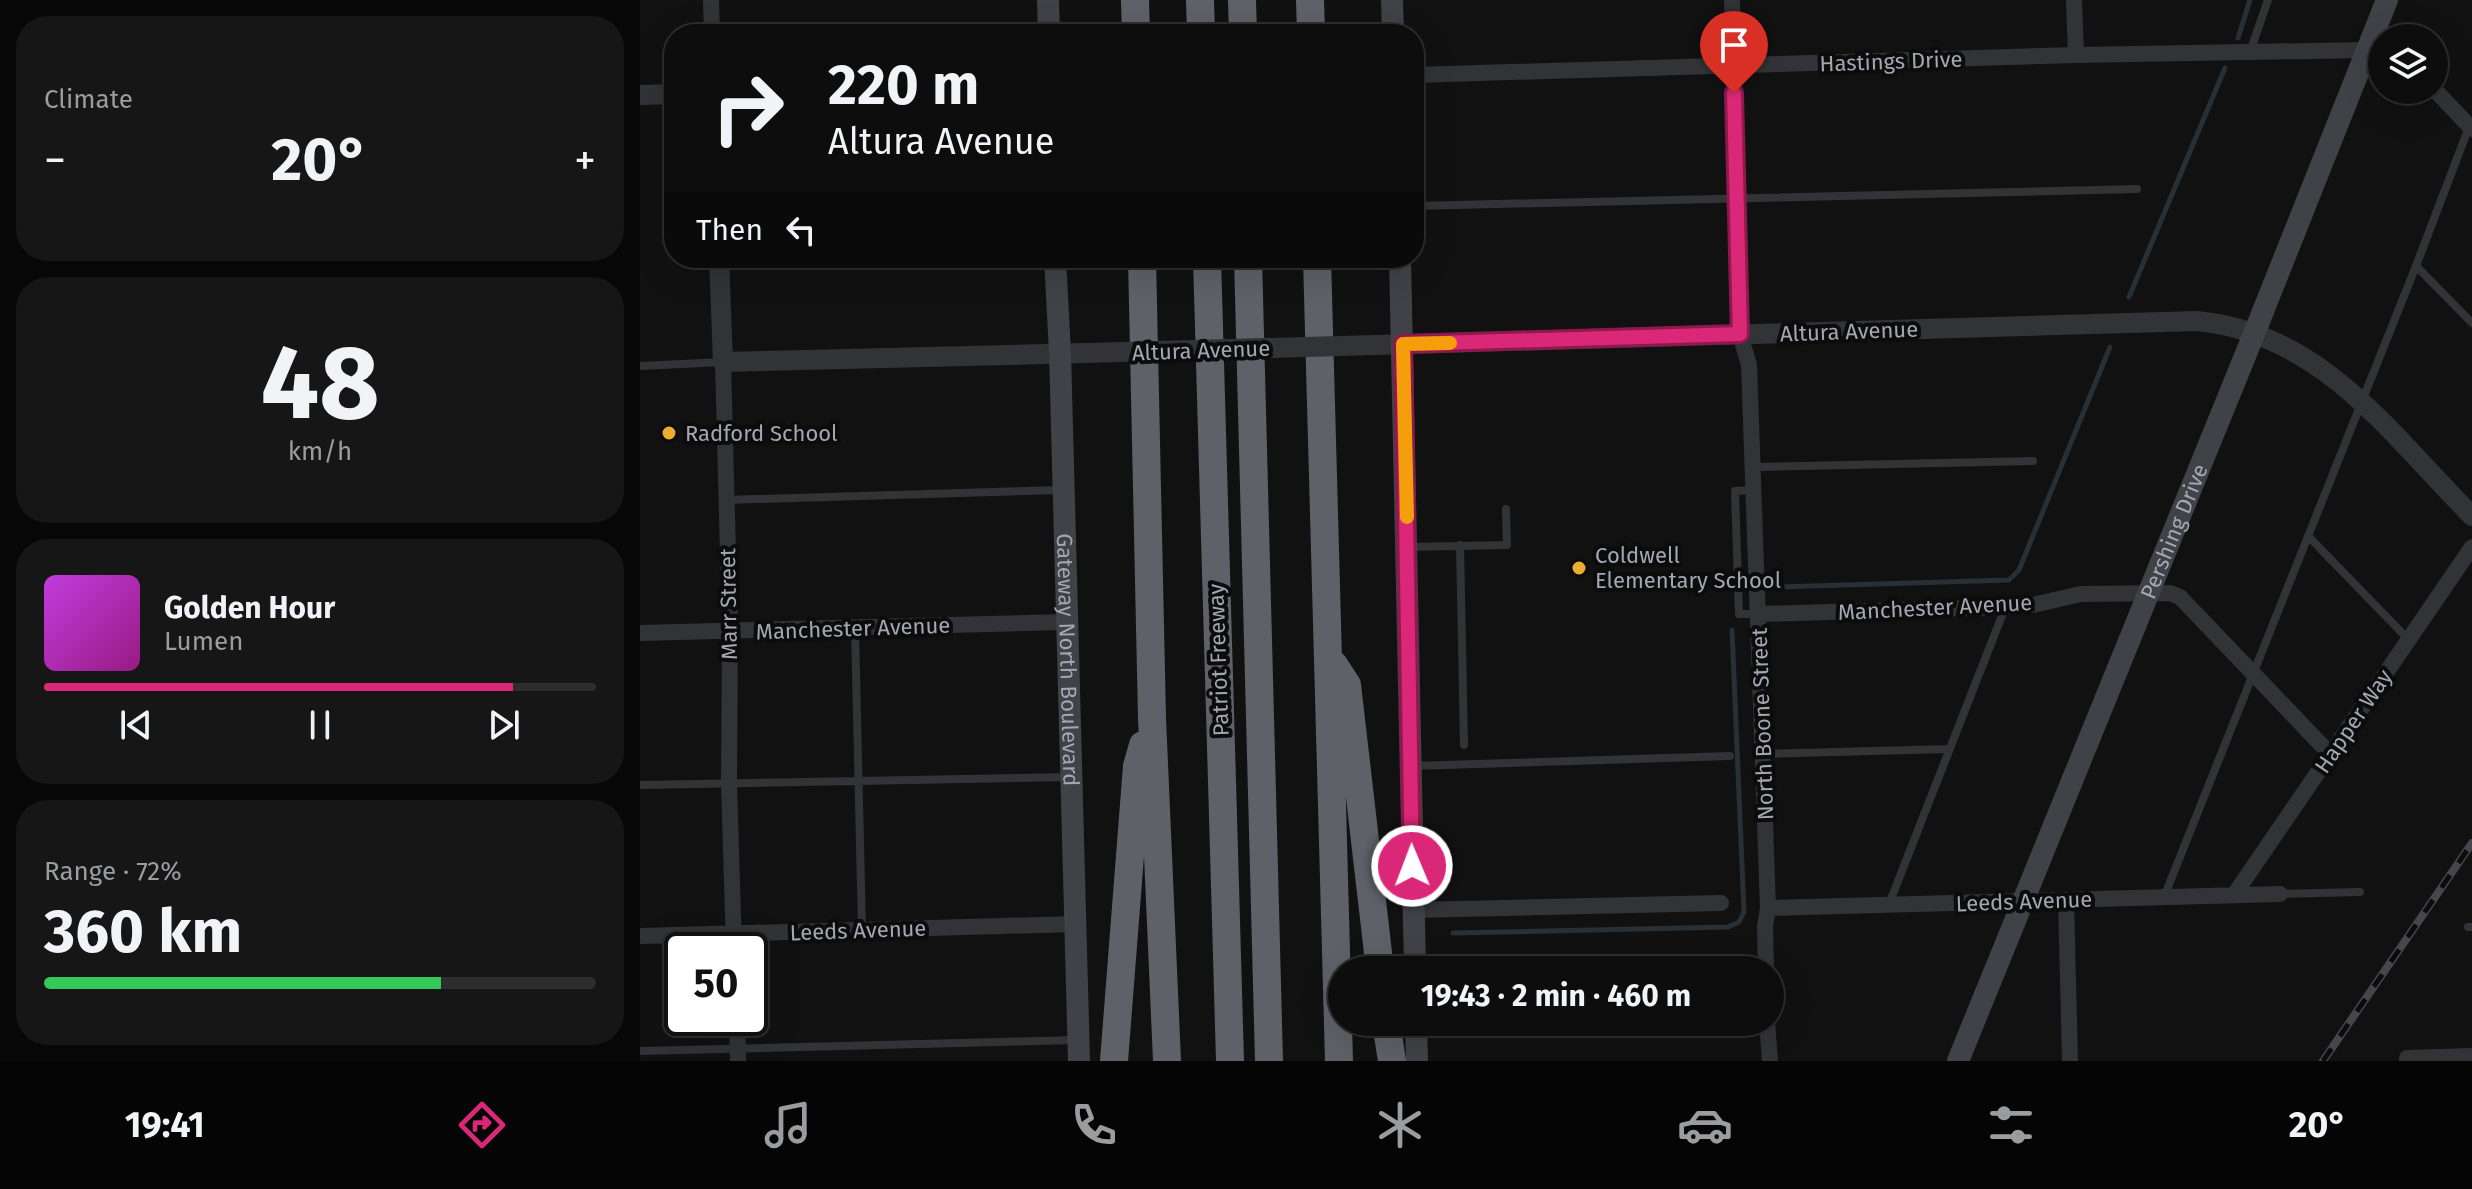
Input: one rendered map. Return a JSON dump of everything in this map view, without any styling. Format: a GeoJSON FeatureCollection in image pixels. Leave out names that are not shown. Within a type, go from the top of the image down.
{"type":"FeatureCollection","features":[{"type":"Feature","properties":{"kind":"highway"},"geometry":{"type":"LineString","coordinates":[[1135,0],[1136,24]]}},
{"type":"Feature","properties":{"kind":"highway"},"geometry":{"type":"LineString","coordinates":[[1200,0],[1201,24]]}},
{"type":"Feature","properties":{"kind":"highway"},"geometry":{"type":"LineString","coordinates":[[1242,0],[1243,24]]}},
{"type":"Feature","properties":{"kind":"highway"},"geometry":{"type":"LineString","coordinates":[[1310,0],[1311,24]]}},
{"type":"Feature","properties":{"kind":"highway"},"geometry":{"type":"LineString","coordinates":[[1142,268],[1152,718],[1168,1056]]}},
{"type":"Feature","properties":{"kind":"highway","name":"Patriot Freeway"},"geometry":{"type":"LineString","coordinates":[[1207,268],[1230,1061]]}},
{"type":"Feature","properties":{"kind":"highway","name":"Patriot Freeway"},"geometry":{"type":"LineString","coordinates":[[1248,268],[1269,1061]]}},
{"type":"Feature","properties":{"kind":"highway"},"geometry":{"type":"LineString","coordinates":[[1317,268],[1339,1061]]}},
{"type":"Feature","properties":{"kind":"highway"},"geometry":{"type":"LineString","coordinates":[[1328,656],[1347,685],[1378,956]]}},
{"type":"Feature","properties":{"kind":"highway"},"geometry":{"type":"LineString","coordinates":[[1114,1061],[1137,766],[1152,718]]}},
{"type":"Feature","properties":{"kind":"highway"},"geometry":{"type":"LineString","coordinates":[[1388,1036],[1392,1061]]}},
{"type":"Feature","properties":{"kind":"main road"},"geometry":{"type":"LineString","coordinates":[[1048,0],[1049,24]]}},
{"type":"Feature","properties":{"kind":"main road"},"geometry":{"type":"LineString","coordinates":[[1392,0],[1393,24]]}},
{"type":"Feature","properties":{"kind":"main road","name":"Pershing Drive"},"geometry":{"type":"LineString","coordinates":[[2383,24],[2387,0]]}},
{"type":"Feature","properties":{"kind":"main road","name":"Pershing Drive"},"geometry":{"type":"LineString","coordinates":[[1958,1061],[2367,50]]}},
{"type":"Feature","properties":{"kind":"main road","name":"Gateway North Boulevard"},"geometry":{"type":"LineString","coordinates":[[1056,268],[1079,1051]]}},
{"type":"Feature","properties":{"kind":"main road"},"geometry":{"type":"LineString","coordinates":[[1400,268],[1415,956]]}},
{"type":"Feature","properties":{"kind":"main road"},"geometry":{"type":"LineString","coordinates":[[1416,1036],[1417,1061]]}},
{"type":"Feature","properties":{"kind":"street"},"geometry":{"type":"LineString","coordinates":[[711,0],[712,24]]}},
{"type":"Feature","properties":{"kind":"street","name":"North Boone Street"},"geometry":{"type":"LineString","coordinates":[[1732,0],[1740,334],[1749,365],[1759,614],[1768,908],[1766,956]]}},
{"type":"Feature","properties":{"kind":"street"},"geometry":{"type":"LineString","coordinates":[[2074,0],[2076,55]]}},
{"type":"Feature","properties":{"kind":"street","name":"Hastings Drive"},"geometry":{"type":"LineString","coordinates":[[1424,75],[2076,55],[2367,50]]}},
{"type":"Feature","properties":{"kind":"street"},"geometry":{"type":"LineString","coordinates":[[640,95],[664,94]]}},
{"type":"Feature","properties":{"kind":"street"},"geometry":{"type":"LineString","coordinates":[[2448,103],[2471,127]]}},
{"type":"Feature","properties":{"kind":"street","name":"Marr Street"},"geometry":{"type":"LineString","coordinates":[[719,268],[730,631],[729,782],[734,932]]}},
{"type":"Feature","properties":{"kind":"street","name":"Altura Avenue"},"geometry":{"type":"LineString","coordinates":[[723,362],[2197,321],[2222,323],[2306,356],[2361,401],[2472,516]]}},
{"type":"Feature","properties":{"kind":"street","name":"Happer Way"},"geometry":{"type":"LineString","coordinates":[[2234,895],[2472,547]]}},
{"type":"Feature","properties":{"kind":"street","name":"Manchester Avenue"},"geometry":{"type":"LineString","coordinates":[[1759,614],[2006,607],[2033,605],[2081,594],[2170,593],[2180,597],[2330,754]]}},
{"type":"Feature","properties":{"kind":"street","name":"Manchester Avenue"},"geometry":{"type":"LineString","coordinates":[[640,633],[1066,622]]}},
{"type":"Feature","properties":{"kind":"street","name":"Leeds Avenue"},"geometry":{"type":"LineString","coordinates":[[1768,908],[2280,894]]}},
{"type":"Feature","properties":{"kind":"street"},"geometry":{"type":"LineString","coordinates":[[2066,900],[2070,1061]]}},
{"type":"Feature","properties":{"kind":"street"},"geometry":{"type":"LineString","coordinates":[[1413,910],[1721,903]]}},
{"type":"Feature","properties":{"kind":"street","name":"Leeds Avenue"},"geometry":{"type":"LineString","coordinates":[[768,939],[862,930],[1076,924]]}},
{"type":"Feature","properties":{"kind":"street","name":"Leeds Avenue"},"geometry":{"type":"LineString","coordinates":[[640,936],[664,938]]}},
{"type":"Feature","properties":{"kind":"street"},"geometry":{"type":"LineString","coordinates":[[1768,1036],[1770,1061]]}},
{"type":"Feature","properties":{"kind":"street"},"geometry":{"type":"LineString","coordinates":[[2407,1060],[2472,1056]]}},
{"type":"Feature","properties":{"kind":"lane"},"geometry":{"type":"LineString","coordinates":[[2250,52],[2268,0]]}},
{"type":"Feature","properties":{"kind":"lane"},"geometry":{"type":"LineString","coordinates":[[2164,897],[2471,127]]}},
{"type":"Feature","properties":{"kind":"lane"},"geometry":{"type":"LineString","coordinates":[[1424,206],[2137,189]]}},
{"type":"Feature","properties":{"kind":"lane"},"geometry":{"type":"LineString","coordinates":[[2416,266],[2472,323]]}},
{"type":"Feature","properties":{"kind":"lane"},"geometry":{"type":"LineString","coordinates":[[640,366],[723,362]]}},
{"type":"Feature","properties":{"kind":"lane"},"geometry":{"type":"LineString","coordinates":[[1753,467],[2033,461]]}},
{"type":"Feature","properties":{"kind":"lane"},"geometry":{"type":"LineString","coordinates":[[725,500],[1063,490]]}},
{"type":"Feature","properties":{"kind":"lane"},"geometry":{"type":"LineString","coordinates":[[1407,547],[1507,545],[1506,509]]}},
{"type":"Feature","properties":{"kind":"lane"},"geometry":{"type":"LineString","coordinates":[[2308,536],[2408,639]]}},
{"type":"Feature","properties":{"kind":"lane"},"geometry":{"type":"LineString","coordinates":[[1460,545],[1464,745]]}},
{"type":"Feature","properties":{"kind":"lane"},"geometry":{"type":"LineString","coordinates":[[1889,905],[2006,607]]}},
{"type":"Feature","properties":{"kind":"lane"},"geometry":{"type":"LineString","coordinates":[[855,628],[862,930]]}},
{"type":"Feature","properties":{"kind":"lane"},"geometry":{"type":"LineString","coordinates":[[1763,754],[1949,749]]}},
{"type":"Feature","properties":{"kind":"lane"},"geometry":{"type":"LineString","coordinates":[[1411,766],[1730,756]]}},
{"type":"Feature","properties":{"kind":"lane"},"geometry":{"type":"LineString","coordinates":[[640,785],[1072,777]]}},
{"type":"Feature","properties":{"kind":"lane"},"geometry":{"type":"LineString","coordinates":[[2280,894],[2360,892]]}},
{"type":"Feature","properties":{"kind":"lane"},"geometry":{"type":"LineString","coordinates":[[640,1051],[738,1055],[1079,1051]]}},
{"type":"Feature","properties":{"kind":"waterway"},"geometry":{"type":"LineString","coordinates":[[2238,38],[2250,0]]}},
{"type":"Feature","properties":{"kind":"waterway"},"geometry":{"type":"LineString","coordinates":[[2129,297],[2225,68]]}},
{"type":"Feature","properties":{"kind":"waterway"},"geometry":{"type":"LineString","coordinates":[[1779,587],[2009,580],[2019,570],[2110,347]]}},
{"type":"Feature","properties":{"kind":"waterway"},"geometry":{"type":"LineString","coordinates":[[1453,933],[1728,927],[1739,922],[1744,912],[1732,630]]}},
{"type":"Feature","properties":{"kind":"railway"},"geometry":{"type":"LineString","coordinates":[[2323,1061],[2472,843]]}},
{"type":"Feature","properties":{"kind":"slow traffic"},"geometry":{"type":"LineString","coordinates":[[1407,517],[1403,344],[1450,343]]}},
{"type":"Feature","properties":{"kind":"place","name":"Radford School"},"geometry":{"type":"Point","coordinates":[669,433]}},
{"type":"Feature","properties":{"kind":"place","name":"Coldwell Elementary School"},"geometry":{"type":"Point","coordinates":[1579,568]}},
{"type":"Feature","properties":{"kind":"route"},"geometry":{"type":"LineString","coordinates":[[1412,866],[1403,344],[1740,334],[1734,93]]}}]}
